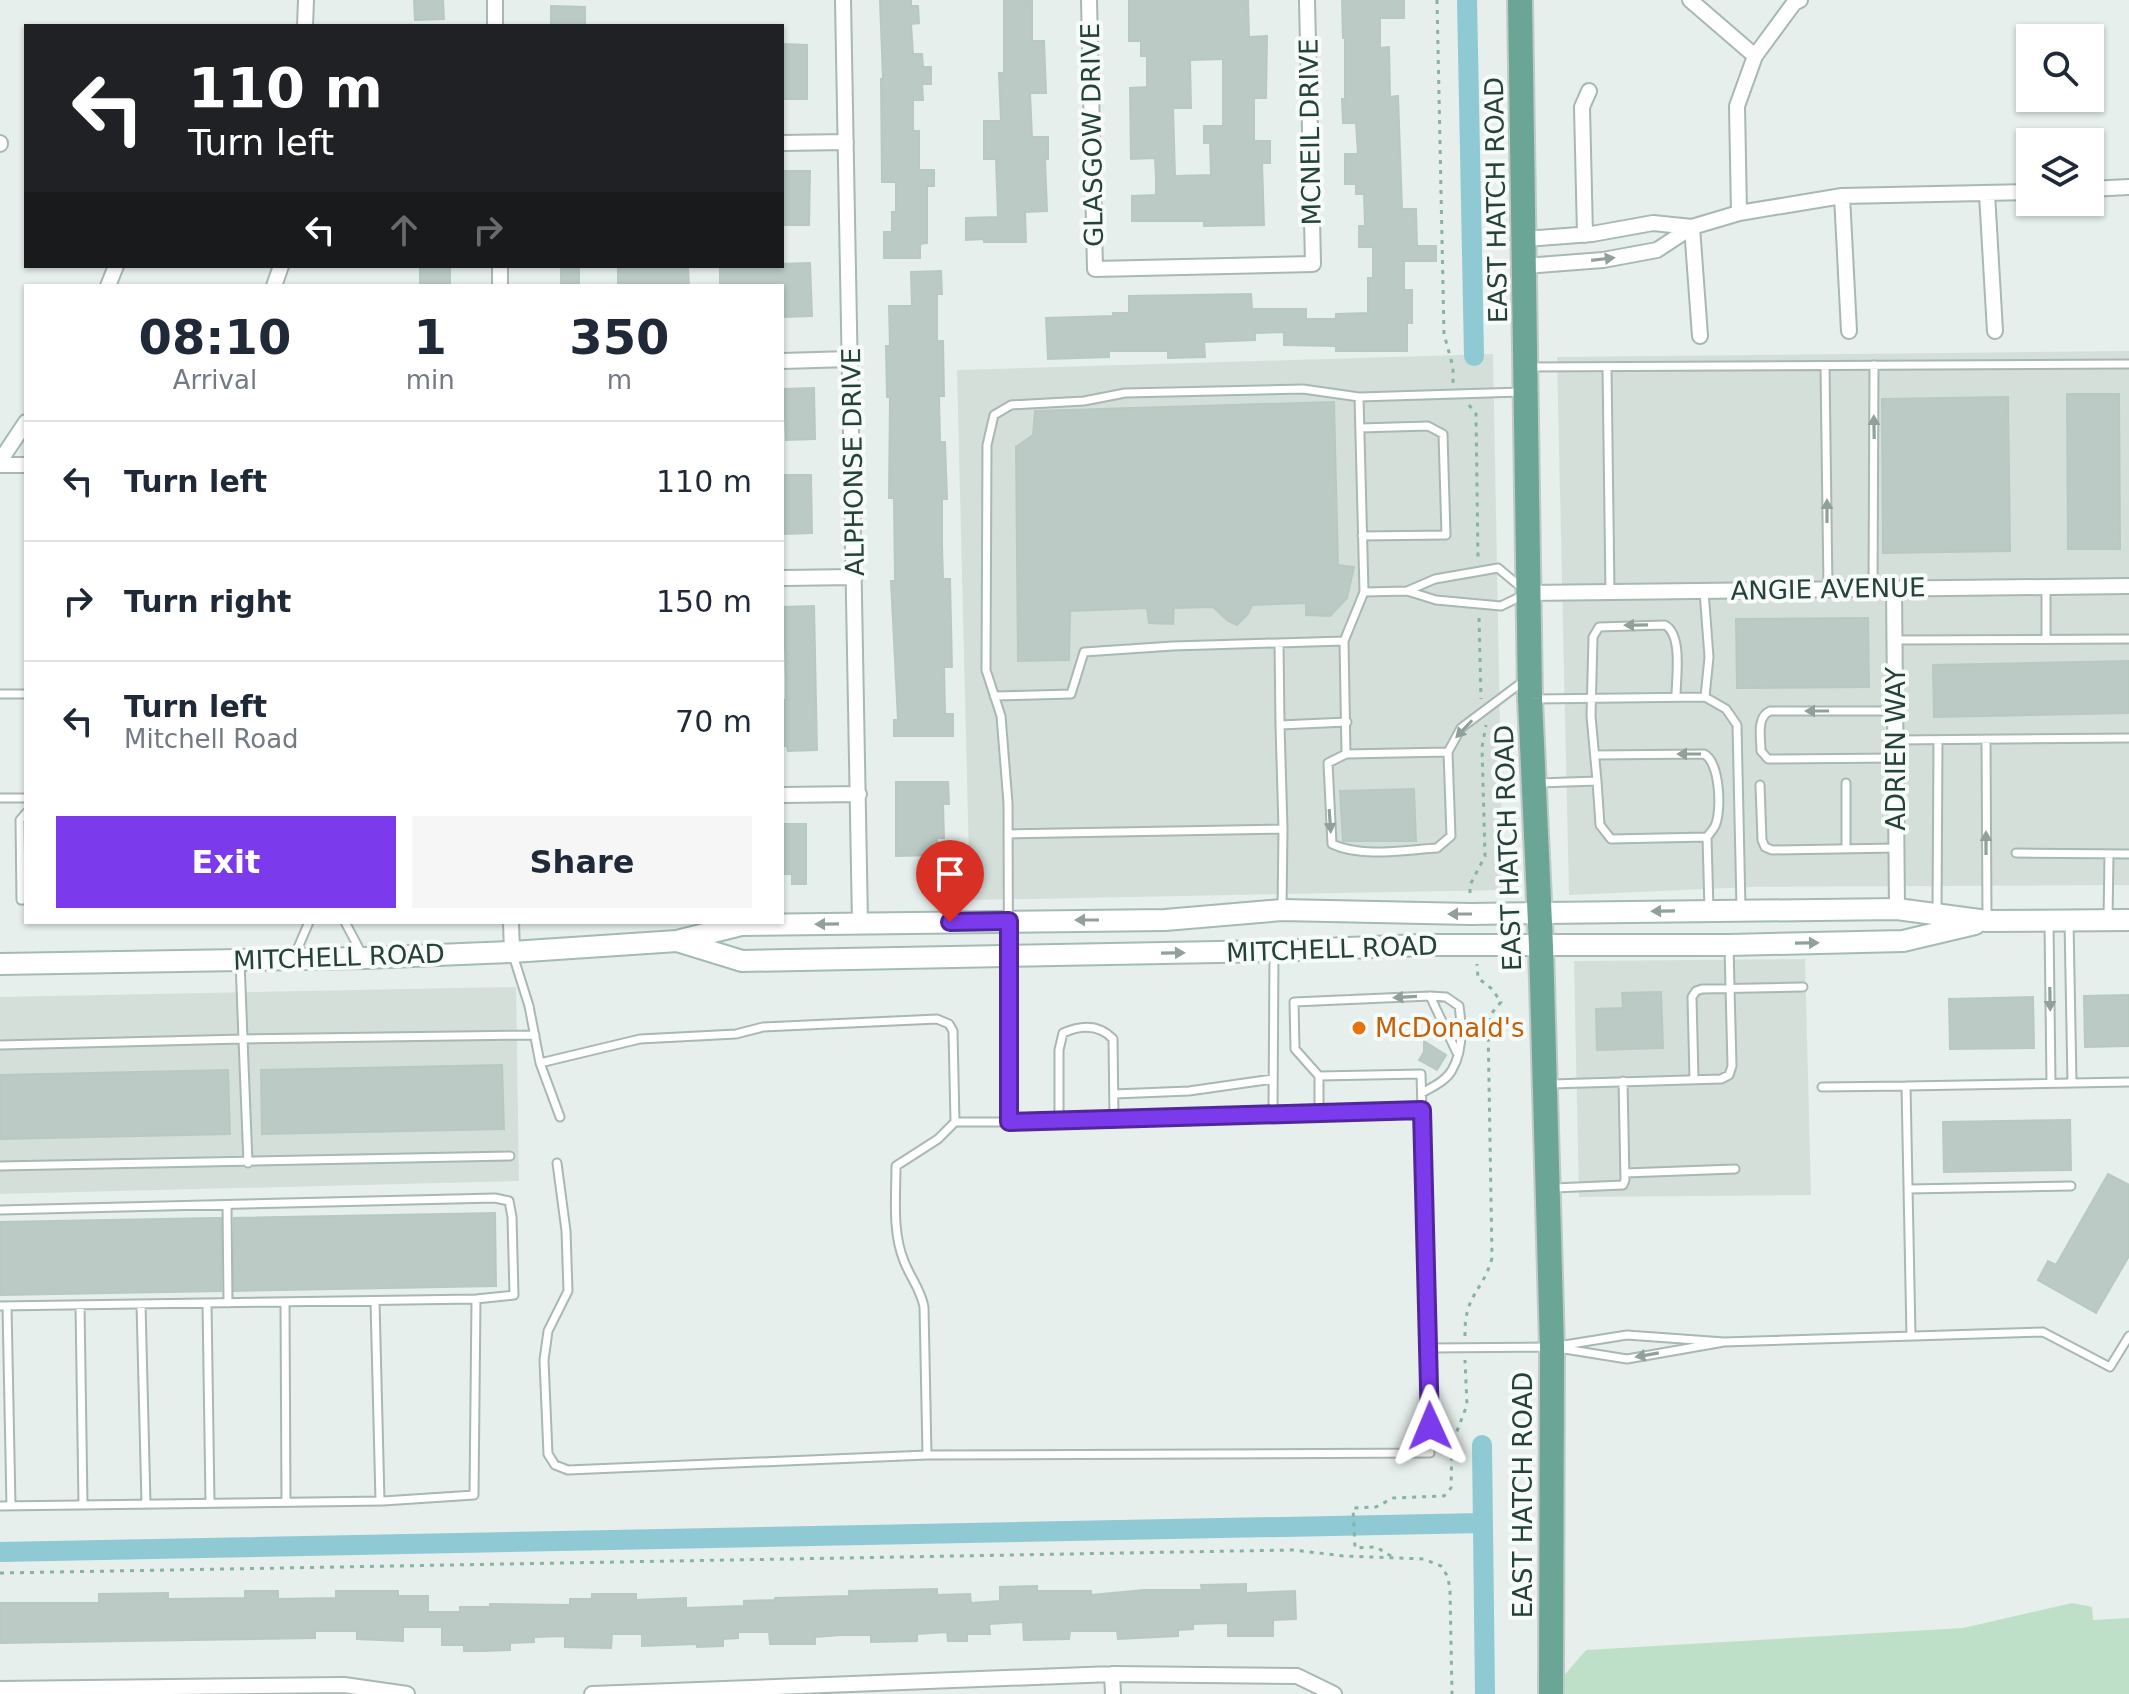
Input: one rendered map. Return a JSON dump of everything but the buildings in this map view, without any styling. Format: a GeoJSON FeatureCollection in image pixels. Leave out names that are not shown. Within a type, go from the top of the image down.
{"type":"FeatureCollection","features":[{"type":"Feature","properties":{"kind":"main road","name":"EAST HATCH ROAD"},"geometry":{"type":"LineString","coordinates":[[1520,0],[1530,688],[1552,1347],[1551,1694]]}},
{"type":"Feature","properties":{"kind":"main road","name":"MITCHELL ROAD"},"geometry":{"type":"LineString","coordinates":[[0,964],[364,958],[512,952],[677,941],[741,925],[1165,920],[1282,910],[1427,914],[1897,909],[1987,921],[2129,920]]}},
{"type":"Feature","properties":{"kind":"main road","name":"MITCHELL ROAD"},"geometry":{"type":"LineString","coordinates":[[677,941],[742,961],[1274,951],[1422,945],[1729,945],[1903,941],[1987,921]]}},
{"type":"Feature","properties":{"kind":"street"},"geometry":{"type":"LineString","coordinates":[[305,24],[306,0]]}},
{"type":"Feature","properties":{"kind":"street"},"geometry":{"type":"LineString","coordinates":[[495,0],[495,24]]}},
{"type":"Feature","properties":{"kind":"street","name":"ALPHONSE DRIVE"},"geometry":{"type":"LineString","coordinates":[[843,0],[860,923]]}},
{"type":"Feature","properties":{"kind":"street","name":"GLASGOW DRIVE"},"geometry":{"type":"LineString","coordinates":[[1089,0],[1095,269],[1313,264]]}},
{"type":"Feature","properties":{"kind":"street","name":"MCNEIL DRIVE"},"geometry":{"type":"LineString","coordinates":[[1307,0],[1313,264]]}},
{"type":"Feature","properties":{"kind":"street"},"geometry":{"type":"LineString","coordinates":[[1690,0],[1755,56]]}},
{"type":"Feature","properties":{"kind":"street"},"geometry":{"type":"LineString","coordinates":[[1739,213],[1737,106],[1755,56],[1794,3],[1800,0]]}},
{"type":"Feature","properties":{"kind":"street"},"geometry":{"type":"LineString","coordinates":[[1585,235],[1582,107],[1589,91]]}},
{"type":"Feature","properties":{"kind":"street"},"geometry":{"type":"LineString","coordinates":[[784,143],[846,142]]}},
{"type":"Feature","properties":{"kind":"street"},"geometry":{"type":"LineString","coordinates":[[2104,188],[2129,187]]}},
{"type":"Feature","properties":{"kind":"street"},"geometry":{"type":"LineString","coordinates":[[1525,266],[1603,260],[1657,250],[1692,227],[1739,213],[1842,196],[2016,193]]}},
{"type":"Feature","properties":{"kind":"street"},"geometry":{"type":"LineString","coordinates":[[1987,194],[1995,331]]}},
{"type":"Feature","properties":{"kind":"street"},"geometry":{"type":"LineString","coordinates":[[1842,196],[1849,331]]}},
{"type":"Feature","properties":{"kind":"street"},"geometry":{"type":"LineString","coordinates":[[1525,239],[1585,235],[1653,223],[1692,227]]}},
{"type":"Feature","properties":{"kind":"street"},"geometry":{"type":"LineString","coordinates":[[1692,227],[1700,336]]}},
{"type":"Feature","properties":{"kind":"street"},"geometry":{"type":"LineString","coordinates":[[784,361],[850,359]]}},
{"type":"Feature","properties":{"kind":"street"},"geometry":{"type":"LineString","coordinates":[[24,425],[0,463],[24,465]]}},
{"type":"Feature","properties":{"kind":"street"},"geometry":{"type":"LineString","coordinates":[[784,578],[855,577]]}},
{"type":"Feature","properties":{"kind":"street","name":"ANGIE AVENUE"},"geometry":{"type":"LineString","coordinates":[[1528,593],[2129,586]]}},
{"type":"Feature","properties":{"kind":"street","name":"ADRIEN WAY"},"geometry":{"type":"LineString","coordinates":[[1894,589],[1897,909]]}},
{"type":"Feature","properties":{"kind":"street"},"geometry":{"type":"LineString","coordinates":[[784,795],[859,794]]}},
{"type":"Feature","properties":{"kind":"street"},"geometry":{"type":"LineString","coordinates":[[511,924],[512,952]]}},
{"type":"Feature","properties":{"kind":"street"},"geometry":{"type":"LineString","coordinates":[[1112,1674],[1113,1694]]}},
{"type":"Feature","properties":{"kind":"street"},"geometry":{"type":"LineString","coordinates":[[592,1694],[1112,1674],[1297,1676],[1334,1694]]}},
{"type":"Feature","properties":{"kind":"street"},"geometry":{"type":"LineString","coordinates":[[0,1689],[223,1690],[344,1685],[407,1694]]}},
{"type":"Feature","properties":{"kind":"lane"},"geometry":{"type":"LineString","coordinates":[[1526,367],[2129,364]]}},
{"type":"Feature","properties":{"kind":"lane"},"geometry":{"type":"LineString","coordinates":[[1873,589],[1874,365]]}},
{"type":"Feature","properties":{"kind":"lane"},"geometry":{"type":"LineString","coordinates":[[1825,366],[1828,589]]}},
{"type":"Feature","properties":{"kind":"lane"},"geometry":{"type":"LineString","coordinates":[[1607,367],[1610,592]]}},
{"type":"Feature","properties":{"kind":"lane"},"geometry":{"type":"LineString","coordinates":[[1009,1122],[1011,956],[1008,834],[1001,716],[986,670],[987,445],[994,415],[1011,405],[1084,401],[1125,393],[1303,389],[1359,397],[1526,392]]}},
{"type":"Feature","properties":{"kind":"lane"},"geometry":{"type":"LineString","coordinates":[[1346,754],[1344,641],[1364,592],[1359,397]]}},
{"type":"Feature","properties":{"kind":"lane"},"geometry":{"type":"LineString","coordinates":[[1360,428],[1428,426],[1443,434],[1446,535],[1362,536]]}},
{"type":"Feature","properties":{"kind":"lane"},"geometry":{"type":"LineString","coordinates":[[1364,592],[1407,591],[1436,600],[1501,606],[1528,593],[1498,568],[1435,579],[1407,591]]}},
{"type":"Feature","properties":{"kind":"lane"},"geometry":{"type":"LineString","coordinates":[[2046,587],[2046,639]]}},
{"type":"Feature","properties":{"kind":"lane"},"geometry":{"type":"LineString","coordinates":[[1704,591],[1709,657],[1705,697]]}},
{"type":"Feature","properties":{"kind":"lane"},"geometry":{"type":"LineString","coordinates":[[1676,697],[1676,640],[1672,629],[1665,625],[1603,626],[1593,637],[1591,698],[1600,825],[1611,839],[1707,837]]}},
{"type":"Feature","properties":{"kind":"lane"},"geometry":{"type":"LineString","coordinates":[[1895,640],[2129,639]]}},
{"type":"Feature","properties":{"kind":"lane"},"geometry":{"type":"LineString","coordinates":[[994,696],[1071,694],[1084,652],[1344,641]]}},
{"type":"Feature","properties":{"kind":"lane"},"geometry":{"type":"LineString","coordinates":[[1279,643],[1282,910]]}},
{"type":"Feature","properties":{"kind":"lane"},"geometry":{"type":"LineString","coordinates":[[1448,752],[1346,754],[1328,763],[1332,844],[1343,849],[1370,851],[1437,848],[1451,836],[1448,752],[1461,728],[1530,688],[1591,698],[1705,697],[1726,709],[1737,725],[1741,910]]}},
{"type":"Feature","properties":{"kind":"lane"},"geometry":{"type":"LineString","coordinates":[[0,694],[24,694]]}},
{"type":"Feature","properties":{"kind":"lane"},"geometry":{"type":"LineString","coordinates":[[1895,711],[1770,711],[1761,718],[1761,751],[1768,759],[1896,758]]}},
{"type":"Feature","properties":{"kind":"lane"},"geometry":{"type":"LineString","coordinates":[[1280,725],[1347,722]]}},
{"type":"Feature","properties":{"kind":"lane"},"geometry":{"type":"LineString","coordinates":[[1896,740],[2129,738]]}},
{"type":"Feature","properties":{"kind":"lane"},"geometry":{"type":"LineString","coordinates":[[1986,739],[1987,921]]}},
{"type":"Feature","properties":{"kind":"lane"},"geometry":{"type":"LineString","coordinates":[[1937,915],[1938,740]]}},
{"type":"Feature","properties":{"kind":"lane"},"geometry":{"type":"LineString","coordinates":[[1595,755],[1704,754],[1711,757],[1716,766],[1718,810],[1716,824],[1707,837],[1709,910]]}},
{"type":"Feature","properties":{"kind":"lane"},"geometry":{"type":"LineString","coordinates":[[1533,783],[1597,781]]}},
{"type":"Feature","properties":{"kind":"lane"},"geometry":{"type":"LineString","coordinates":[[1846,783],[1846,849]]}},
{"type":"Feature","properties":{"kind":"lane"},"geometry":{"type":"LineString","coordinates":[[1760,785],[1762,840],[1765,847],[1772,850],[1896,848]]}},
{"type":"Feature","properties":{"kind":"lane"},"geometry":{"type":"LineString","coordinates":[[0,798],[24,798]]}},
{"type":"Feature","properties":{"kind":"lane"},"geometry":{"type":"LineString","coordinates":[[24,815],[20,820],[21,900],[24,900]]}},
{"type":"Feature","properties":{"kind":"lane"},"geometry":{"type":"LineString","coordinates":[[1008,834],[1283,829]]}},
{"type":"Feature","properties":{"kind":"lane"},"geometry":{"type":"LineString","coordinates":[[2016,853],[2129,854]]}},
{"type":"Feature","properties":{"kind":"lane"},"geometry":{"type":"LineString","coordinates":[[2108,920],[2109,854]]}},
{"type":"Feature","properties":{"kind":"lane"},"geometry":{"type":"LineString","coordinates":[[2059,920],[2072,1083]]}},
{"type":"Feature","properties":{"kind":"lane"},"geometry":{"type":"LineString","coordinates":[[2051,1083],[2059,920]]}},
{"type":"Feature","properties":{"kind":"lane"},"geometry":{"type":"LineString","coordinates":[[294,959],[308,924]]}},
{"type":"Feature","properties":{"kind":"lane"},"geometry":{"type":"LineString","coordinates":[[346,924],[364,958]]}},
{"type":"Feature","properties":{"kind":"lane"},"geometry":{"type":"LineString","coordinates":[[1545,1085],[1721,1079],[1729,1075],[1732,1066],[1729,945]]}},
{"type":"Feature","properties":{"kind":"lane"},"geometry":{"type":"LineString","coordinates":[[1273,1113],[1274,951]]}},
{"type":"Feature","properties":{"kind":"lane"},"geometry":{"type":"LineString","coordinates":[[512,952],[529,1006],[540,1063],[560,1117]]}},
{"type":"Feature","properties":{"kind":"lane"},"geometry":{"type":"LineString","coordinates":[[240,960],[248,1163]]}},
{"type":"Feature","properties":{"kind":"lane"},"geometry":{"type":"LineString","coordinates":[[1694,1079],[1692,997],[1696,991],[1803,987]]}},
{"type":"Feature","properties":{"kind":"lane"},"geometry":{"type":"LineString","coordinates":[[1430,996],[1457,1053]]}},
{"type":"Feature","properties":{"kind":"lane"},"geometry":{"type":"LineString","coordinates":[[1319,1112],[1319,1076],[1295,1049],[1294,1002],[1430,996],[1446,997],[1459,1006],[1463,1030],[1453,1069],[1442,1082],[1422,1093]]}},
{"type":"Feature","properties":{"kind":"lane"},"geometry":{"type":"LineString","coordinates":[[540,1063],[640,1039],[736,1034],[763,1027],[937,1019],[949,1024],[953,1031],[955,1122]]}},
{"type":"Feature","properties":{"kind":"lane"},"geometry":{"type":"LineString","coordinates":[[1059,1120],[1059,1050],[1063,1033],[1075,1027],[1095,1027],[1106,1031],[1113,1039],[1114,1118]]}},
{"type":"Feature","properties":{"kind":"lane"},"geometry":{"type":"LineString","coordinates":[[0,1045],[535,1035]]}},
{"type":"Feature","properties":{"kind":"lane"},"geometry":{"type":"LineString","coordinates":[[557,1163],[566,1231],[568,1291],[548,1331],[544,1360],[548,1454],[555,1465],[568,1470],[927,1455],[1430,1453],[1421,1074],[1319,1076]]}},
{"type":"Feature","properties":{"kind":"lane"},"geometry":{"type":"LineString","coordinates":[[1114,1094],[1189,1091],[1273,1079]]}},
{"type":"Feature","properties":{"kind":"lane"},"geometry":{"type":"LineString","coordinates":[[1548,1189],[1623,1185],[1623,1081]]}},
{"type":"Feature","properties":{"kind":"lane"},"geometry":{"type":"LineString","coordinates":[[1822,1087],[2129,1082]]}},
{"type":"Feature","properties":{"kind":"lane"},"geometry":{"type":"LineString","coordinates":[[1906,1086],[1911,1336]]}},
{"type":"Feature","properties":{"kind":"lane"},"geometry":{"type":"LineString","coordinates":[[927,1455],[924,1307],[922,1295],[899,1246],[896,1166],[938,1139],[955,1122],[1422,1110]]}},
{"type":"Feature","properties":{"kind":"lane"},"geometry":{"type":"LineString","coordinates":[[0,1166],[510,1156]]}},
{"type":"Feature","properties":{"kind":"lane"},"geometry":{"type":"LineString","coordinates":[[1625,1173],[1735,1169]]}},
{"type":"Feature","properties":{"kind":"lane"},"geometry":{"type":"LineString","coordinates":[[1908,1189],[2071,1186]]}},
{"type":"Feature","properties":{"kind":"lane"},"geometry":{"type":"LineString","coordinates":[[0,1210],[495,1198],[509,1201],[512,1217],[514,1295],[476,1299],[4,1306],[11,1506]]}},
{"type":"Feature","properties":{"kind":"lane"},"geometry":{"type":"LineString","coordinates":[[227,1205],[228,1303]]}},
{"type":"Feature","properties":{"kind":"lane"},"geometry":{"type":"LineString","coordinates":[[0,1506],[380,1501],[474,1495],[476,1299]]}},
{"type":"Feature","properties":{"kind":"lane"},"geometry":{"type":"LineString","coordinates":[[375,1301],[380,1501]]}},
{"type":"Feature","properties":{"kind":"lane"},"geometry":{"type":"LineString","coordinates":[[285,1302],[286,1502]]}},
{"type":"Feature","properties":{"kind":"lane"},"geometry":{"type":"LineString","coordinates":[[207,1303],[210,1503]]}},
{"type":"Feature","properties":{"kind":"lane"},"geometry":{"type":"LineString","coordinates":[[141,1304],[146,1504]]}},
{"type":"Feature","properties":{"kind":"lane"},"geometry":{"type":"LineString","coordinates":[[80,1305],[83,1505]]}},
{"type":"Feature","properties":{"kind":"lane"},"geometry":{"type":"LineString","coordinates":[[1429,1348],[1552,1347],[1627,1335],[1724,1342],[2043,1332],[2110,1367],[2129,1336]]}},
{"type":"Feature","properties":{"kind":"lane"},"geometry":{"type":"LineString","coordinates":[[1552,1347],[1627,1359],[1724,1342]]}},
{"type":"Feature","properties":{"kind":"path"},"geometry":{"type":"LineString","coordinates":[[1437,0],[1440,162]]}},
{"type":"Feature","properties":{"kind":"path"},"geometry":{"type":"LineString","coordinates":[[1391,1556],[1376,1547],[1355,1548],[1353,1508],[1376,1507],[1393,1498],[1444,1496],[1451,1488],[1452,1444],[1467,1405],[1466,1308],[1486,1275],[1492,1258],[1488,1023],[1497,1006]]}},
{"type":"Feature","properties":{"kind":"path"},"geometry":{"type":"LineString","coordinates":[[0,1573],[1293,1550],[1344,1556],[1391,1556],[1430,1560],[1441,1566],[1448,1577],[1452,1694]]}},
{"type":"Feature","properties":{"kind":"shaded area"},"geometry":{"type":"Polygon","coordinates":[[[2129,351],[2129,885],[1751,887],[1569,895],[1557,357],[2129,351]]]}},
{"type":"Feature","properties":{"kind":"shaded area"},"geometry":{"type":"Polygon","coordinates":[[[1493,354],[1503,890],[970,900],[957,370],[1493,354]]]}},
{"type":"Feature","properties":{"kind":"shaded area"},"geometry":{"type":"Polygon","coordinates":[[[1805,959],[1811,1195],[1579,1197],[1574,961],[1805,959]]]}},
{"type":"Feature","properties":{"kind":"shaded area"},"geometry":{"type":"Polygon","coordinates":[[[516,987],[519,1181],[0,1194],[0,997],[516,987]]]}},
{"type":"Feature","properties":{"kind":"green space"},"geometry":{"type":"Polygon","coordinates":[[[2072,1603],[2092,1607],[2093,1620],[2129,1618],[2129,1694],[1563,1694],[1562,1678],[1586,1650],[1963,1628],[2072,1603]]]}},
{"type":"Feature","properties":{"kind":"waterway"},"geometry":{"type":"LineString","coordinates":[[1467,0],[1474,356]]}},
{"type":"Feature","properties":{"kind":"waterway"},"geometry":{"type":"LineString","coordinates":[[1482,1445],[1485,1694]]}},
{"type":"Feature","properties":{"kind":"waterway"},"geometry":{"type":"LineString","coordinates":[[0,1552],[1482,1523]]}},
{"type":"Feature","properties":{"kind":"place","name":"McDonald's"},"geometry":{"type":"Point","coordinates":[1359,1028]}},
{"type":"Feature","properties":{"kind":"route"},"geometry":{"type":"LineString","coordinates":[[950,922],[1009,921],[1009,1122],[1422,1110],[1430,1426]]}}]}
